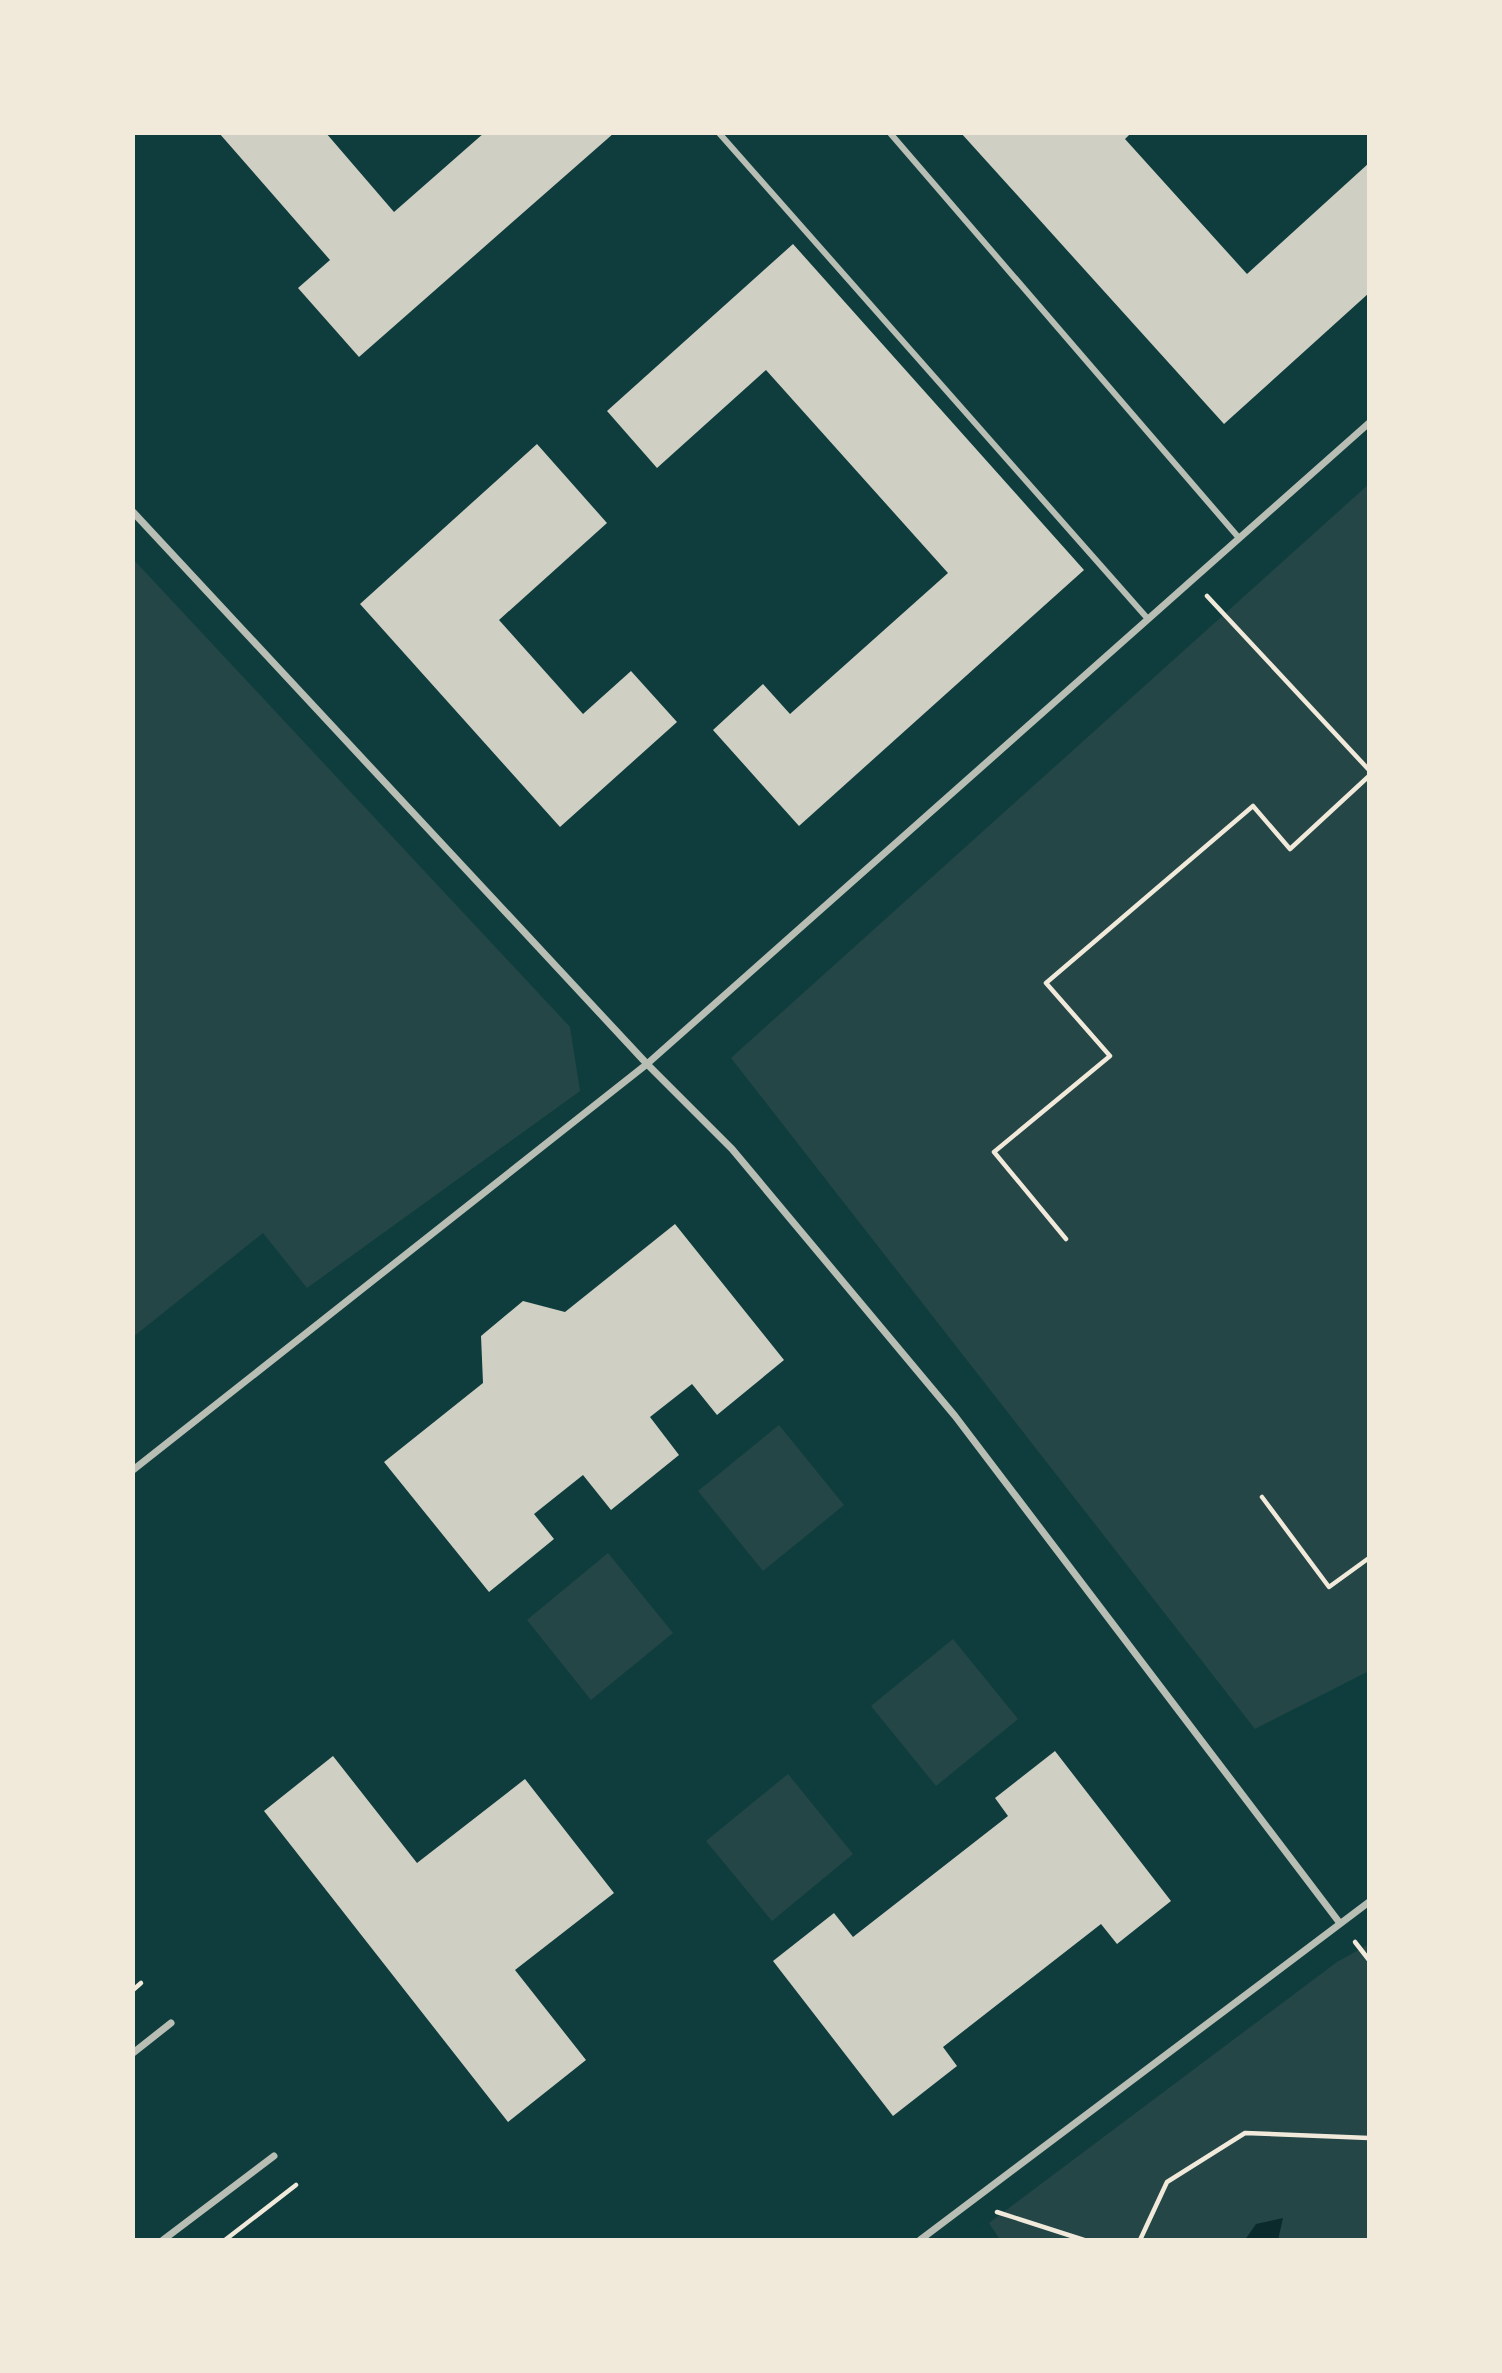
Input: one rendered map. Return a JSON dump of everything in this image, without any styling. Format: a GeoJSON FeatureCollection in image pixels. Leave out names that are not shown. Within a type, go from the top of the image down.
{"type":"FeatureCollection","features":[{"type":"Feature","properties":{"kind":"street"},"geometry":{"type":"LineString","coordinates":[[719,133],[1148,619]]}},
{"type":"Feature","properties":{"kind":"street"},"geometry":{"type":"LineString","coordinates":[[890,133],[1239,538]]}},
{"type":"Feature","properties":{"kind":"street"},"geometry":{"type":"LineString","coordinates":[[133,1470],[648,1063],[1369,423]]}},
{"type":"Feature","properties":{"kind":"street"},"geometry":{"type":"LineString","coordinates":[[133,512],[648,1063],[732,1149],[955,1416],[1339,1922]]}},
{"type":"Feature","properties":{"kind":"street"},"geometry":{"type":"LineString","coordinates":[[920,2240],[1369,1902]]}},
{"type":"Feature","properties":{"kind":"street"},"geometry":{"type":"LineString","coordinates":[[133,2053],[171,2023]]}},
{"type":"Feature","properties":{"kind":"street"},"geometry":{"type":"LineString","coordinates":[[163,2240],[274,2156]]}},
{"type":"Feature","properties":{"kind":"path"},"geometry":{"type":"LineString","coordinates":[[1192,580],[1369,770]]}},
{"type":"Feature","properties":{"kind":"path"},"geometry":{"type":"LineString","coordinates":[[1066,1239],[994,1152],[1110,1056],[1046,983],[1253,806],[1290,849],[1369,776]]}},
{"type":"Feature","properties":{"kind":"path"},"geometry":{"type":"LineString","coordinates":[[1262,1497],[1329,1587],[1369,1558]]}},
{"type":"Feature","properties":{"kind":"path"},"geometry":{"type":"LineString","coordinates":[[133,1990],[141,1983]]}},
{"type":"Feature","properties":{"kind":"path"},"geometry":{"type":"LineString","coordinates":[[1140,2240],[1167,2182],[1245,2133],[1369,2138]]}},
{"type":"Feature","properties":{"kind":"path"},"geometry":{"type":"LineString","coordinates":[[225,2240],[296,2185]]}},
{"type":"Feature","properties":{"kind":"path"},"geometry":{"type":"LineString","coordinates":[[969,2203],[1084,2240]]}},
{"type":"Feature","properties":{"kind":"shaded area"},"geometry":{"type":"Polygon","coordinates":[[[1369,484],[1369,1671],[1255,1729],[731,1058],[1369,484]]]}},
{"type":"Feature","properties":{"kind":"shaded area"},"geometry":{"type":"Polygon","coordinates":[[[133,559],[570,1027],[580,1091],[307,1288],[263,1233],[133,1337],[133,559]]]}},
{"type":"Feature","properties":{"kind":"shaded area"},"geometry":{"type":"Polygon","coordinates":[[[779,1425],[844,1505],[763,1571],[698,1491],[779,1425]]]}},
{"type":"Feature","properties":{"kind":"shaded area"},"geometry":{"type":"Polygon","coordinates":[[[608,1553],[673,1633],[591,1700],[527,1620],[608,1553]]]}},
{"type":"Feature","properties":{"kind":"shaded area"},"geometry":{"type":"Polygon","coordinates":[[[953,1639],[1018,1719],[936,1786],[871,1706],[953,1639]]]}},
{"type":"Feature","properties":{"kind":"shaded area"},"geometry":{"type":"Polygon","coordinates":[[[788,1774],[853,1854],[772,1921],[706,1841],[788,1774]]]}},
{"type":"Feature","properties":{"kind":"shaded area"},"geometry":{"type":"Polygon","coordinates":[[[1369,1944],[1369,2240],[1000,2240],[989,2223],[1337,1962],[1369,1944]]]}},
{"type":"Feature","properties":{"kind":"shaded area"},"geometry":{"type":"Polygon","coordinates":[[[1283,2218],[1278,2240],[1245,2240],[1256,2224],[1283,2218]]]}},
{"type":"Feature","properties":{"kind":"building"},"geometry":{"type":"Polygon","coordinates":[[[219,133],[326,133],[394,212],[484,133],[614,133],[359,357],[298,288],[330,260],[219,133]]]}},
{"type":"Feature","properties":{"kind":"building"},"geometry":{"type":"Polygon","coordinates":[[[961,133],[1131,133],[1125,139],[1247,274],[1369,163],[1369,293],[1224,424],[961,133]]]}},
{"type":"Feature","properties":{"kind":"building"},"geometry":{"type":"Polygon","coordinates":[[[793,244],[1084,570],[799,826],[713,730],[763,684],[790,714],[948,573],[766,370],[657,468],[607,411],[793,244]]]}},
{"type":"Feature","properties":{"kind":"building"},"geometry":{"type":"Polygon","coordinates":[[[537,444],[607,523],[499,620],[583,714],[631,671],[677,722],[560,827],[360,604],[537,444]]]}},
{"type":"Feature","properties":{"kind":"building"},"geometry":{"type":"Polygon","coordinates":[[[675,1224],[784,1360],[717,1415],[692,1384],[650,1417],[679,1455],[611,1510],[583,1475],[534,1514],[554,1539],[489,1592],[384,1462],[483,1383],[481,1336],[523,1301],[565,1312],[675,1224]]]}},
{"type":"Feature","properties":{"kind":"building"},"geometry":{"type":"Polygon","coordinates":[[[1055,1751],[1171,1901],[1117,1944],[1101,1924],[943,2047],[957,2066],[893,2116],[773,1961],[834,1913],[853,1937],[1008,1816],[995,1798],[1055,1751]]]}},
{"type":"Feature","properties":{"kind":"building"},"geometry":{"type":"Polygon","coordinates":[[[333,1756],[417,1863],[525,1779],[614,1893],[515,1970],[586,2060],[508,2122],[264,1811],[333,1756]]]}}]}
